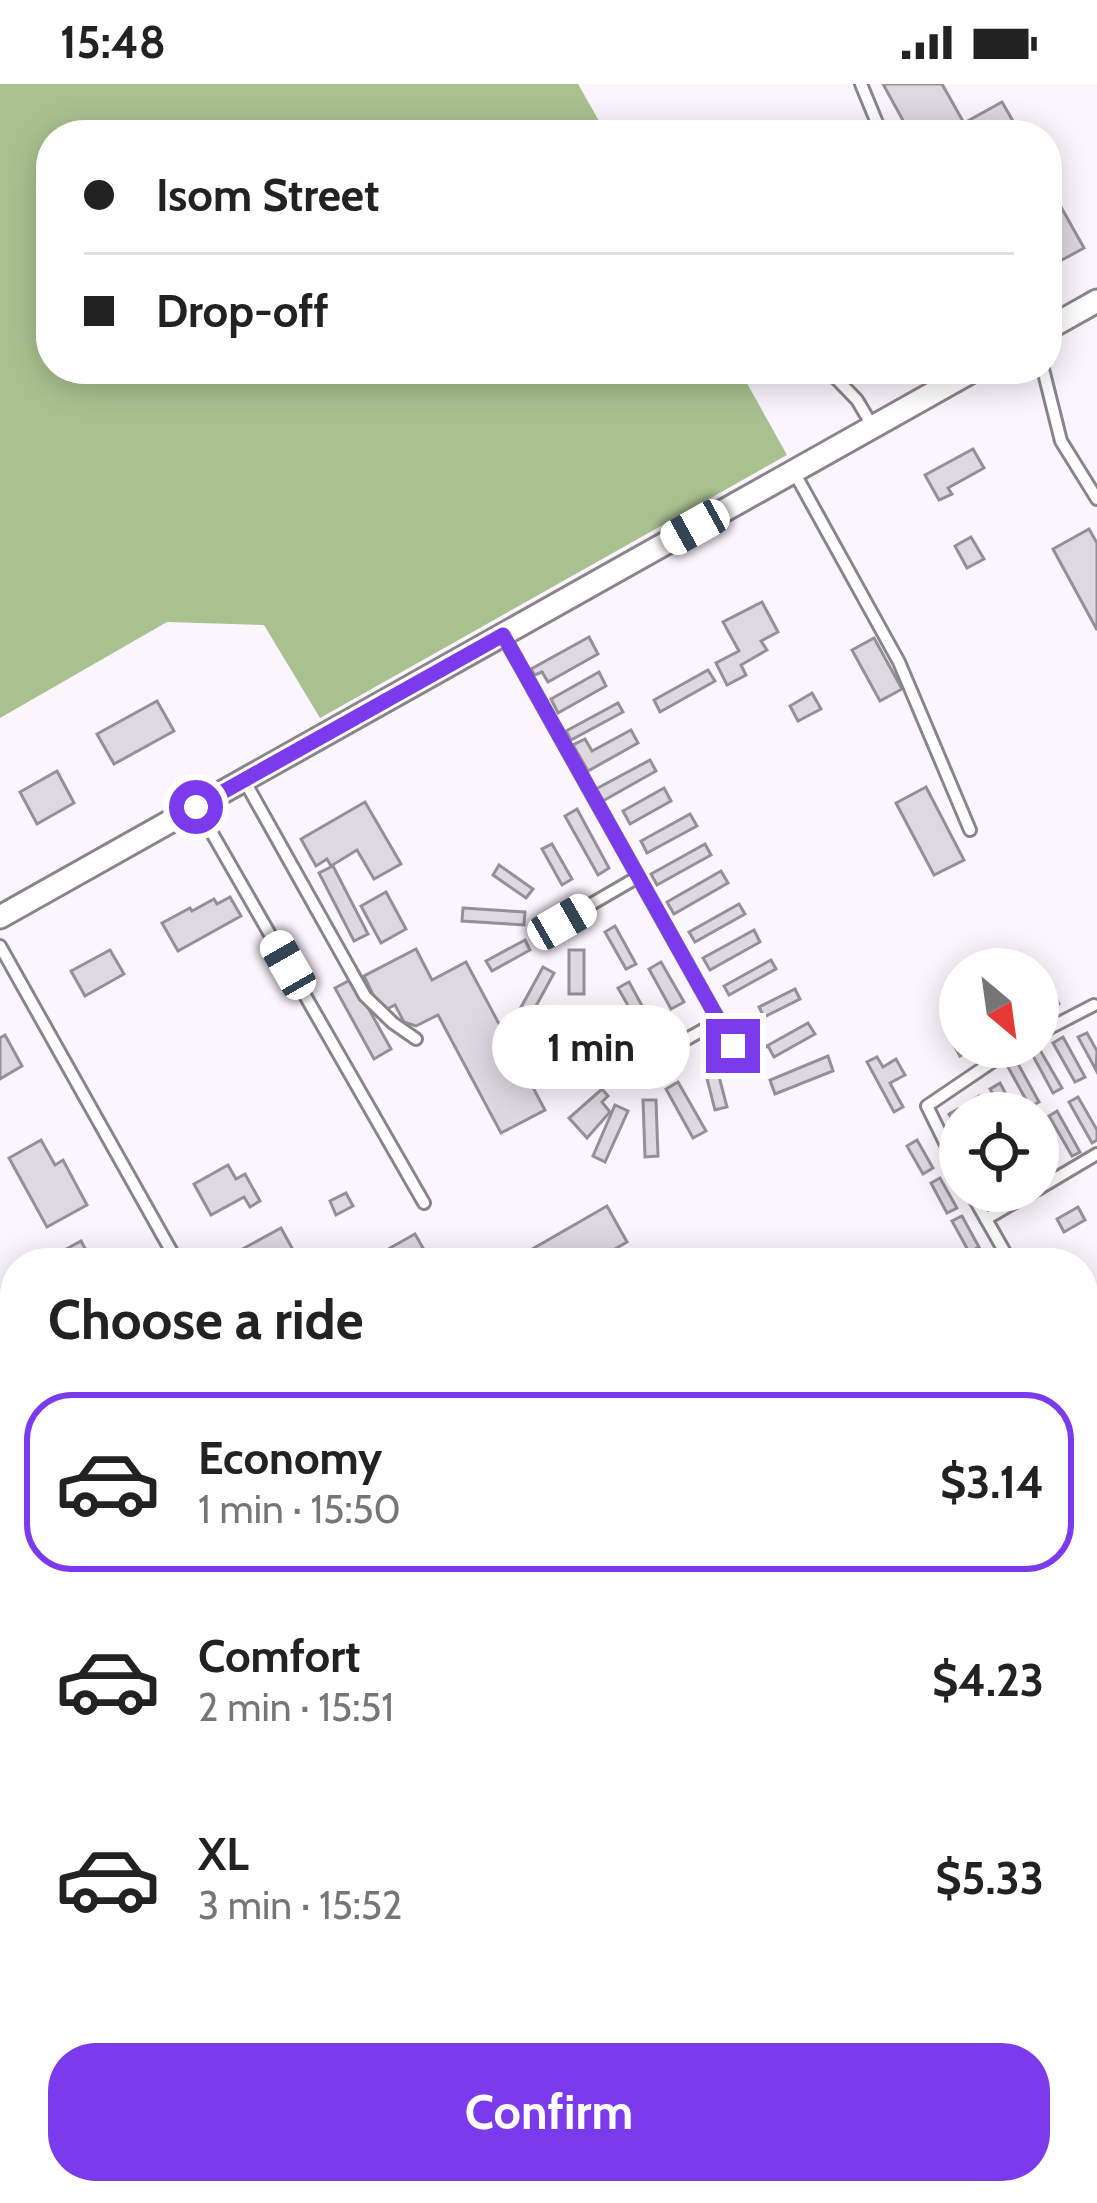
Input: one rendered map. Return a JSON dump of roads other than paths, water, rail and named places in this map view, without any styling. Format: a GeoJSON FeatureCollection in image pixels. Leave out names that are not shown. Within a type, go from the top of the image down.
{"type":"FeatureCollection","features":[{"type":"Feature","properties":{"kind":"street"},"geometry":{"type":"LineString","coordinates":[[1062,321],[1097,301]]}},
{"type":"Feature","properties":{"kind":"street"},"geometry":{"type":"LineString","coordinates":[[0,917],[949,384]]}},
{"type":"Feature","properties":{"kind":"lane"},"geometry":{"type":"LineString","coordinates":[[861,84],[876,120]]}},
{"type":"Feature","properties":{"kind":"lane"},"geometry":{"type":"LineString","coordinates":[[841,384],[873,427]]}},
{"type":"Feature","properties":{"kind":"lane"},"geometry":{"type":"LineString","coordinates":[[1047,384],[1061,441],[1097,499]]}},
{"type":"Feature","properties":{"kind":"lane"},"geometry":{"type":"LineString","coordinates":[[794,472],[899,662],[970,830]]}},
{"type":"Feature","properties":{"kind":"lane"},"geometry":{"type":"LineString","coordinates":[[503,635],[733,1046]]}},
{"type":"Feature","properties":{"kind":"lane"},"geometry":{"type":"LineString","coordinates":[[244,780],[365,996],[416,1039]]}},
{"type":"Feature","properties":{"kind":"lane"},"geometry":{"type":"LineString","coordinates":[[196,807],[424,1203]]}},
{"type":"Feature","properties":{"kind":"lane"},"geometry":{"type":"LineString","coordinates":[[562,922],[638,877]]}},
{"type":"Feature","properties":{"kind":"lane"},"geometry":{"type":"LineString","coordinates":[[0,946],[170,1248]]}},
{"type":"Feature","properties":{"kind":"lane"},"geometry":{"type":"LineString","coordinates":[[1059,1023],[1094,1005]]}},
{"type":"Feature","properties":{"kind":"lane"},"geometry":{"type":"LineString","coordinates":[[634,1067],[719,1021]]}},
{"type":"Feature","properties":{"kind":"lane"},"geometry":{"type":"LineString","coordinates":[[948,1092],[983,1068]]}},
{"type":"Feature","properties":{"kind":"lane"},"geometry":{"type":"LineString","coordinates":[[939,1098],[927,1106],[939,1130]]}},
{"type":"Feature","properties":{"kind":"lane"},"geometry":{"type":"LineString","coordinates":[[1059,1176],[1097,1154]]}},
{"type":"Feature","properties":{"kind":"lane"},"geometry":{"type":"LineString","coordinates":[[982,1212],[1002,1248]]}},
{"type":"Feature","properties":{"kind":"lane"},"geometry":{"type":"LineString","coordinates":[[986,1220],[999,1212]]}}]}
